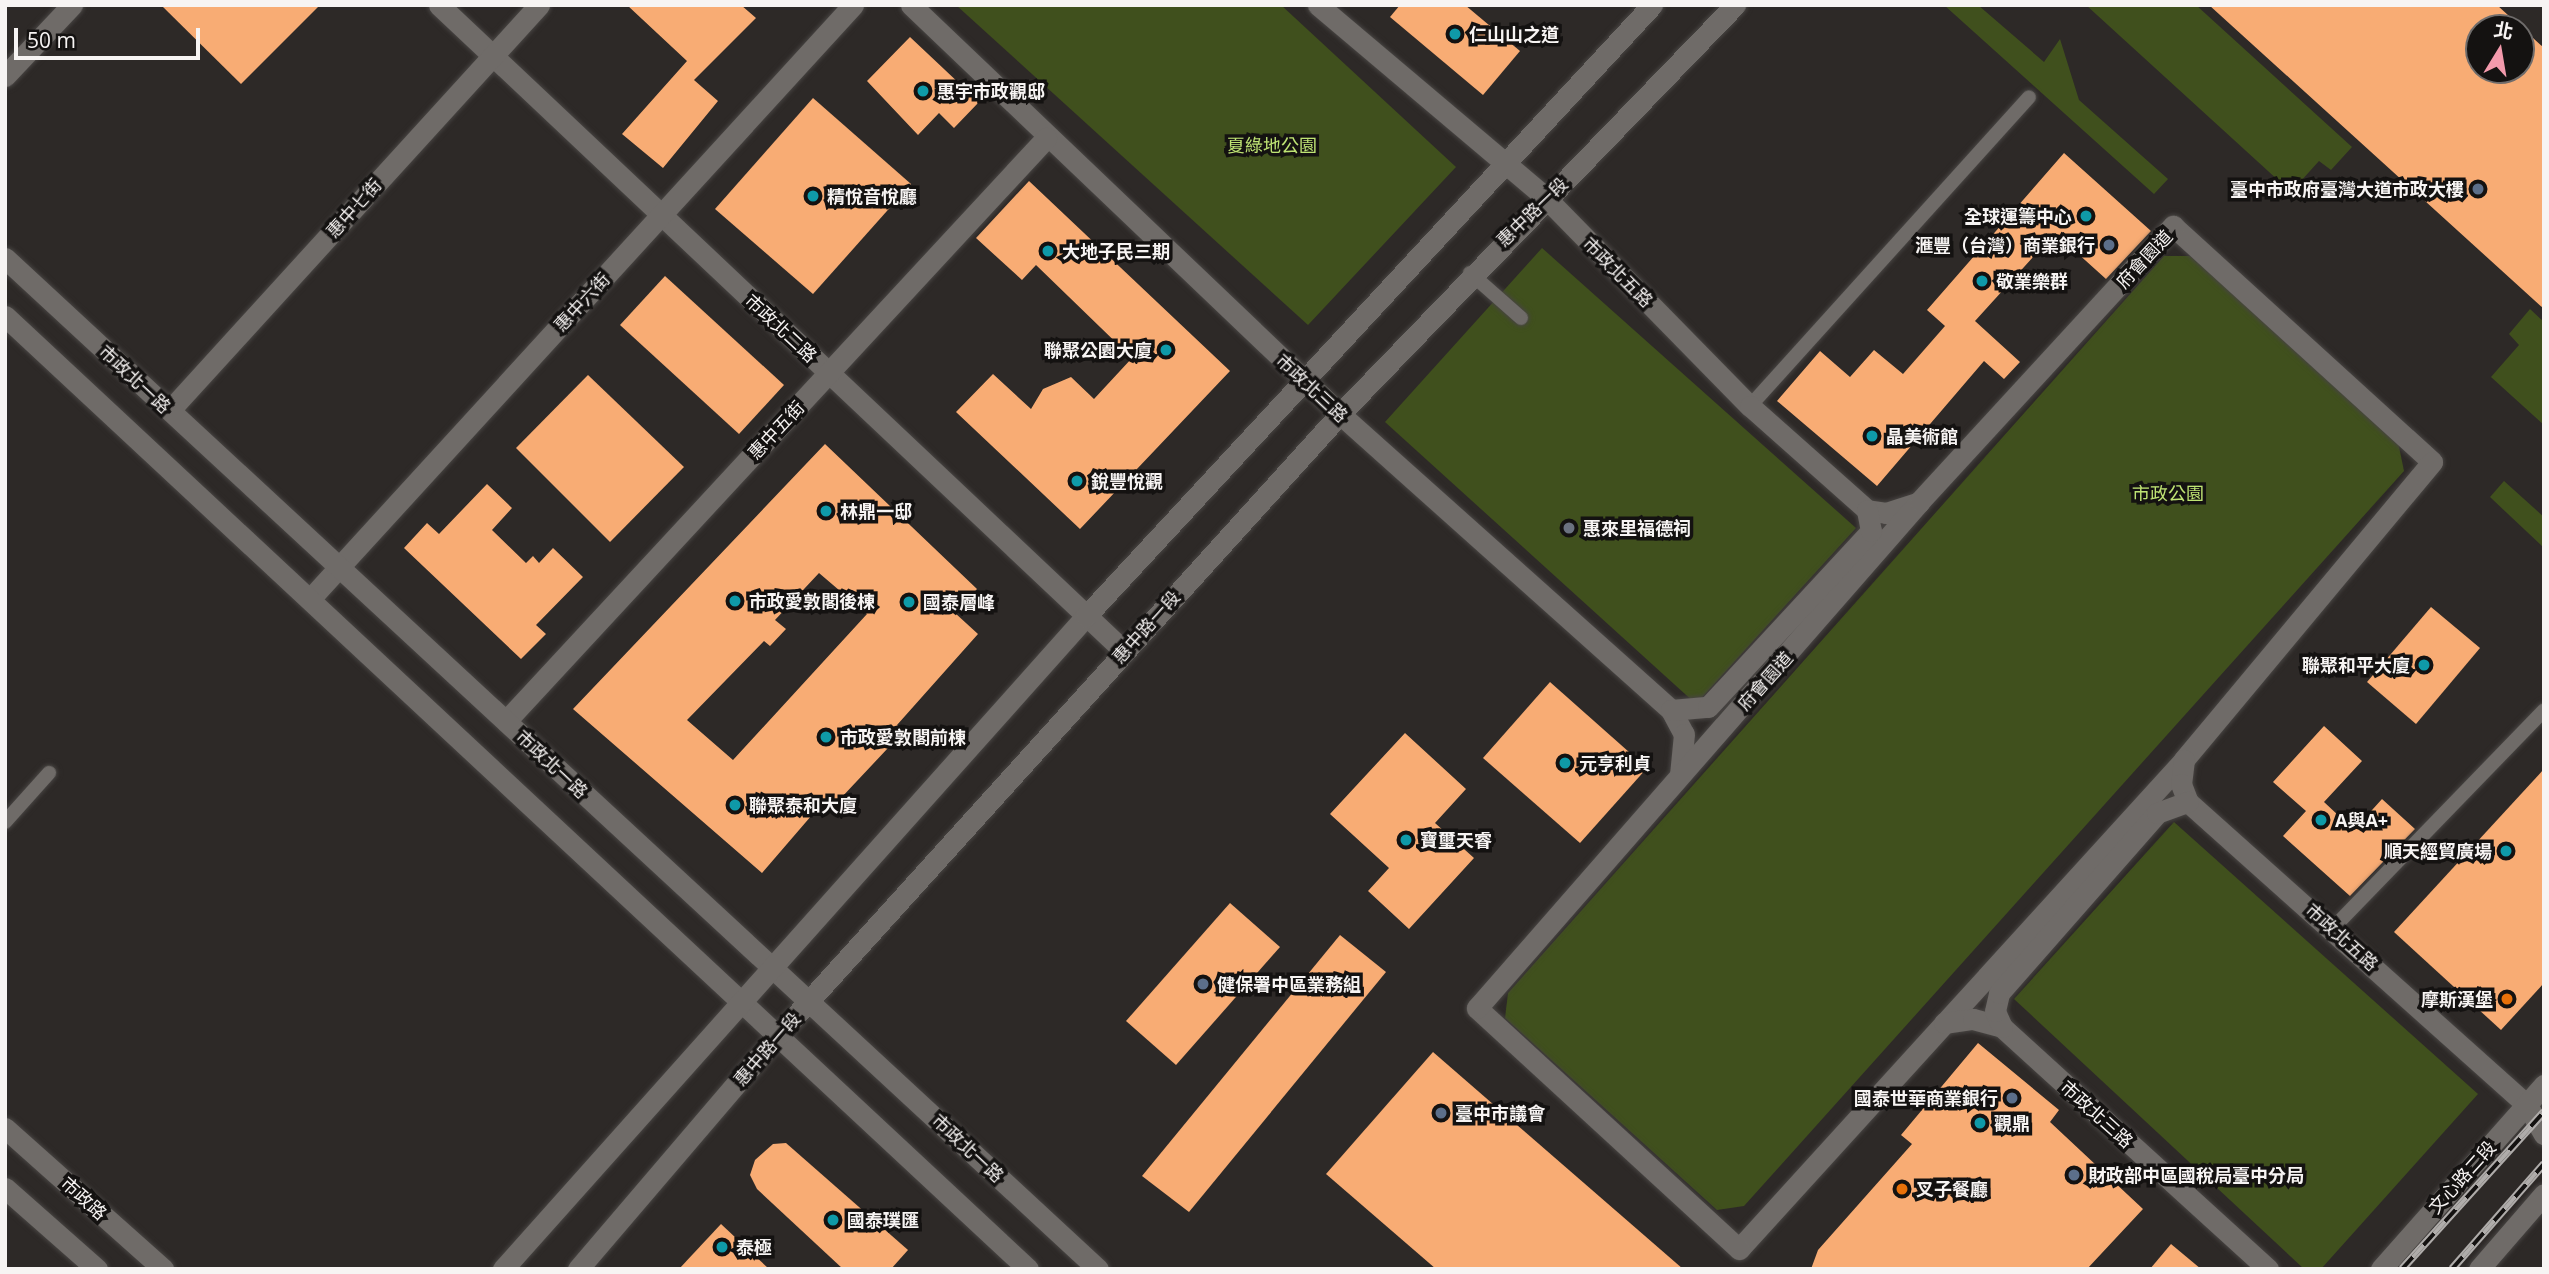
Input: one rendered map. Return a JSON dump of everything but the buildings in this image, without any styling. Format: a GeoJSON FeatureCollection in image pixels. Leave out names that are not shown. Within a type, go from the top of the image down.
{"type":"FeatureCollection","features":[{"type":"Feature","properties":{"kind":"street"},"geometry":{"type":"LineString","coordinates":[[5,76],[72,5]]}},
{"type":"Feature","properties":{"kind":"street","name":"市政北二路"},"geometry":{"type":"LineString","coordinates":[[439,5],[1124,651]]}},
{"type":"Feature","properties":{"kind":"street","name":"惠中七街"},"geometry":{"type":"LineString","coordinates":[[170,410],[539,5]]}},
{"type":"Feature","properties":{"kind":"street","name":"惠中六街"},"geometry":{"type":"LineString","coordinates":[[310,598],[853,5]]}},
{"type":"Feature","properties":{"kind":"street","name":"市政北三路"},"geometry":{"type":"LineString","coordinates":[[911,5],[1046,138],[1340,414],[1671,710],[1685,742],[1679,776]]}},
{"type":"Feature","properties":{"kind":"street","name":"市政北五路"},"geometry":{"type":"LineString","coordinates":[[1318,5],[1546,198],[1750,406],[1867,510]]}},
{"type":"Feature","properties":{"kind":"street"},"geometry":{"type":"LineString","coordinates":[[503,1269],[1086,617],[1303,379],[1508,165],[1652,5]]}},
{"type":"Feature","properties":{"kind":"street","name":"惠中路一段"},"geometry":{"type":"LineString","coordinates":[[578,1269],[808,1001],[1340,414],[1470,273],[1735,5]]}},
{"type":"Feature","properties":{"kind":"street","name":"惠中五街"},"geometry":{"type":"LineString","coordinates":[[506,721],[1046,138]]}},
{"type":"Feature","properties":{"kind":"street","name":"府會園道"},"geometry":{"type":"LineString","coordinates":[[2173,226],[2432,462],[2071,899],[1944,1023],[1739,1249],[1477,1008],[1679,776],[1795,648],[1920,501],[2173,226]]}},
{"type":"Feature","properties":{"kind":"street","name":"市政北一路"},"geometry":{"type":"LineString","coordinates":[[5,258],[1098,1269]]}},
{"type":"Feature","properties":{"kind":"street"},"geometry":{"type":"LineString","coordinates":[[5,316],[743,1000],[1028,1269]]}},
{"type":"Feature","properties":{"kind":"street"},"geometry":{"type":"LineString","coordinates":[[1671,710],[1708,706],[1871,531],[1867,510],[1892,512],[1920,501]]}},
{"type":"Feature","properties":{"kind":"street"},"geometry":{"type":"LineString","coordinates":[[1776,633],[1795,648]]}},
{"type":"Feature","properties":{"kind":"street"},"geometry":{"type":"LineString","coordinates":[[2002,1027],[1995,1011],[1999,993],[2071,899],[2158,811],[2188,802],[2180,784],[2184,760]]}},
{"type":"Feature","properties":{"kind":"street","name":"市政北五路"},"geometry":{"type":"LineString","coordinates":[[2188,802],[2333,928],[2527,1105],[2544,1135]]}},
{"type":"Feature","properties":{"kind":"street"},"geometry":{"type":"LineString","coordinates":[[1944,1023],[1973,1019],[2002,1027]]}},
{"type":"Feature","properties":{"kind":"street","name":"市政北三路"},"geometry":{"type":"LineString","coordinates":[[2002,1027],[2268,1269]]}},
{"type":"Feature","properties":{"kind":"street","name":"文心路二段"},"geometry":{"type":"LineString","coordinates":[[2381,1269],[2544,1085]]}},
{"type":"Feature","properties":{"kind":"street","name":"市政路"},"geometry":{"type":"LineString","coordinates":[[5,1128],[163,1269]]}},
{"type":"Feature","properties":{"kind":"street"},"geometry":{"type":"LineString","coordinates":[[5,1188],[97,1269]]}},
{"type":"Feature","properties":{"kind":"street"},"geometry":{"type":"LineString","coordinates":[[2479,1269],[2544,1194]]}},
{"type":"Feature","properties":{"kind":"lane"},"geometry":{"type":"LineString","coordinates":[[1750,406],[2029,97]]}},
{"type":"Feature","properties":{"kind":"lane"},"geometry":{"type":"LineString","coordinates":[[1470,273],[1521,318]]}},
{"type":"Feature","properties":{"kind":"lane"},"geometry":{"type":"LineString","coordinates":[[2333,928],[2544,710]]}},
{"type":"Feature","properties":{"kind":"lane"},"geometry":{"type":"LineString","coordinates":[[5,822],[49,774]]}},
{"type":"Feature","properties":{"kind":"green space","name":"夏綠地公園"},"geometry":{"type":"Polygon","coordinates":[[[956,5],[1281,5],[1456,167],[1308,325],[956,5]]]}},
{"type":"Feature","properties":{"kind":"green space"},"geometry":{"type":"Polygon","coordinates":[[[1944,5],[1978,5],[2044,62],[2060,39],[2079,100],[2168,179],[2154,194],[1944,5]]]}},
{"type":"Feature","properties":{"kind":"green space"},"geometry":{"type":"Polygon","coordinates":[[[2086,5],[2196,5],[2352,147],[2331,170],[2319,161],[2291,192],[2086,5]]]}},
{"type":"Feature","properties":{"kind":"green space"},"geometry":{"type":"Polygon","coordinates":[[[1542,248],[1856,528],[1696,704],[1385,422],[1542,248]]]}},
{"type":"Feature","properties":{"kind":"green space","name":"市政公園"},"geometry":{"type":"Polygon","coordinates":[[[2164,256],[2190,256],[2397,437],[2404,471],[1744,1206],[1717,1210],[1505,1018],[1508,993],[2164,256]]]}},
{"type":"Feature","properties":{"kind":"green space"},"geometry":{"type":"Polygon","coordinates":[[[2530,309],[2544,322],[2544,425],[2491,377],[2519,345],[2509,334],[2530,309]]]}},
{"type":"Feature","properties":{"kind":"green space"},"geometry":{"type":"Polygon","coordinates":[[[2504,481],[2544,517],[2544,548],[2490,497],[2504,481]]]}},
{"type":"Feature","properties":{"kind":"green space"},"geometry":{"type":"Polygon","coordinates":[[[2174,822],[2478,1094],[2321,1269],[2304,1269],[2014,999],[2174,822]]]}},
{"type":"Feature","properties":{"kind":"railway"},"geometry":{"type":"LineString","coordinates":[[2402,1269],[2544,1112]]}},
{"type":"Feature","properties":{"kind":"railway"},"geometry":{"type":"LineString","coordinates":[[2452,1269],[2544,1164]]}},
{"type":"Feature","properties":{"kind":"place","name":"仁山山之道"},"geometry":{"type":"Point","coordinates":[1455,34]}},
{"type":"Feature","properties":{"kind":"place","name":"惠宇市政觀邸"},"geometry":{"type":"Point","coordinates":[923,91]}},
{"type":"Feature","properties":{"kind":"place","name":"臺中市政府臺灣大道市政大樓"},"geometry":{"type":"Point","coordinates":[2478,189]}},
{"type":"Feature","properties":{"kind":"place","name":"精悅音悅廳"},"geometry":{"type":"Point","coordinates":[813,196]}},
{"type":"Feature","properties":{"kind":"place","name":"全球運籌中心"},"geometry":{"type":"Point","coordinates":[2086,216]}},
{"type":"Feature","properties":{"kind":"place","name":"滙豐（台灣）商業銀行"},"geometry":{"type":"Point","coordinates":[2109,245]}},
{"type":"Feature","properties":{"kind":"place","name":"大地子民三期"},"geometry":{"type":"Point","coordinates":[1048,251]}},
{"type":"Feature","properties":{"kind":"place","name":"敬業樂群"},"geometry":{"type":"Point","coordinates":[1982,281]}},
{"type":"Feature","properties":{"kind":"place","name":"聯聚公園大廈"},"geometry":{"type":"Point","coordinates":[1166,350]}},
{"type":"Feature","properties":{"kind":"place","name":"晶美術館"},"geometry":{"type":"Point","coordinates":[1872,436]}},
{"type":"Feature","properties":{"kind":"place","name":"銳豐悅觀"},"geometry":{"type":"Point","coordinates":[1077,481]}},
{"type":"Feature","properties":{"kind":"place","name":"林鼎一邸"},"geometry":{"type":"Point","coordinates":[826,511]}},
{"type":"Feature","properties":{"kind":"place","name":"惠來里福德祠"},"geometry":{"type":"Point","coordinates":[1569,528]}},
{"type":"Feature","properties":{"kind":"place","name":"市政愛敦閣後棟"},"geometry":{"type":"Point","coordinates":[735,601]}},
{"type":"Feature","properties":{"kind":"place","name":"國泰層峰"},"geometry":{"type":"Point","coordinates":[909,602]}},
{"type":"Feature","properties":{"kind":"place","name":"聯聚和平大廈"},"geometry":{"type":"Point","coordinates":[2424,665]}},
{"type":"Feature","properties":{"kind":"place","name":"市政愛敦閣前棟"},"geometry":{"type":"Point","coordinates":[826,737]}},
{"type":"Feature","properties":{"kind":"place","name":"元亨利貞"},"geometry":{"type":"Point","coordinates":[1565,763]}},
{"type":"Feature","properties":{"kind":"place","name":"聯聚泰和大廈"},"geometry":{"type":"Point","coordinates":[735,805]}},
{"type":"Feature","properties":{"kind":"place","name":"A與A+"},"geometry":{"type":"Point","coordinates":[2321,820]}},
{"type":"Feature","properties":{"kind":"place","name":"寶璽天睿"},"geometry":{"type":"Point","coordinates":[1406,840]}},
{"type":"Feature","properties":{"kind":"place","name":"順天經貿廣場"},"geometry":{"type":"Point","coordinates":[2506,851]}},
{"type":"Feature","properties":{"kind":"place","name":"健保署中區業務組"},"geometry":{"type":"Point","coordinates":[1203,984]}},
{"type":"Feature","properties":{"kind":"place","name":"摩斯漢堡"},"geometry":{"type":"Point","coordinates":[2507,999]}},
{"type":"Feature","properties":{"kind":"place","name":"國泰世華商業銀行"},"geometry":{"type":"Point","coordinates":[2012,1098]}},
{"type":"Feature","properties":{"kind":"place","name":"臺中市議會"},"geometry":{"type":"Point","coordinates":[1441,1113]}},
{"type":"Feature","properties":{"kind":"place","name":"觀鼎"},"geometry":{"type":"Point","coordinates":[1980,1123]}},
{"type":"Feature","properties":{"kind":"place","name":"財政部中區國稅局臺中分局"},"geometry":{"type":"Point","coordinates":[2074,1175]}},
{"type":"Feature","properties":{"kind":"place","name":"叉子餐廳"},"geometry":{"type":"Point","coordinates":[1902,1189]}},
{"type":"Feature","properties":{"kind":"place","name":"國泰璞匯"},"geometry":{"type":"Point","coordinates":[833,1220]}},
{"type":"Feature","properties":{"kind":"place","name":"泰極"},"geometry":{"type":"Point","coordinates":[722,1247]}}]}
